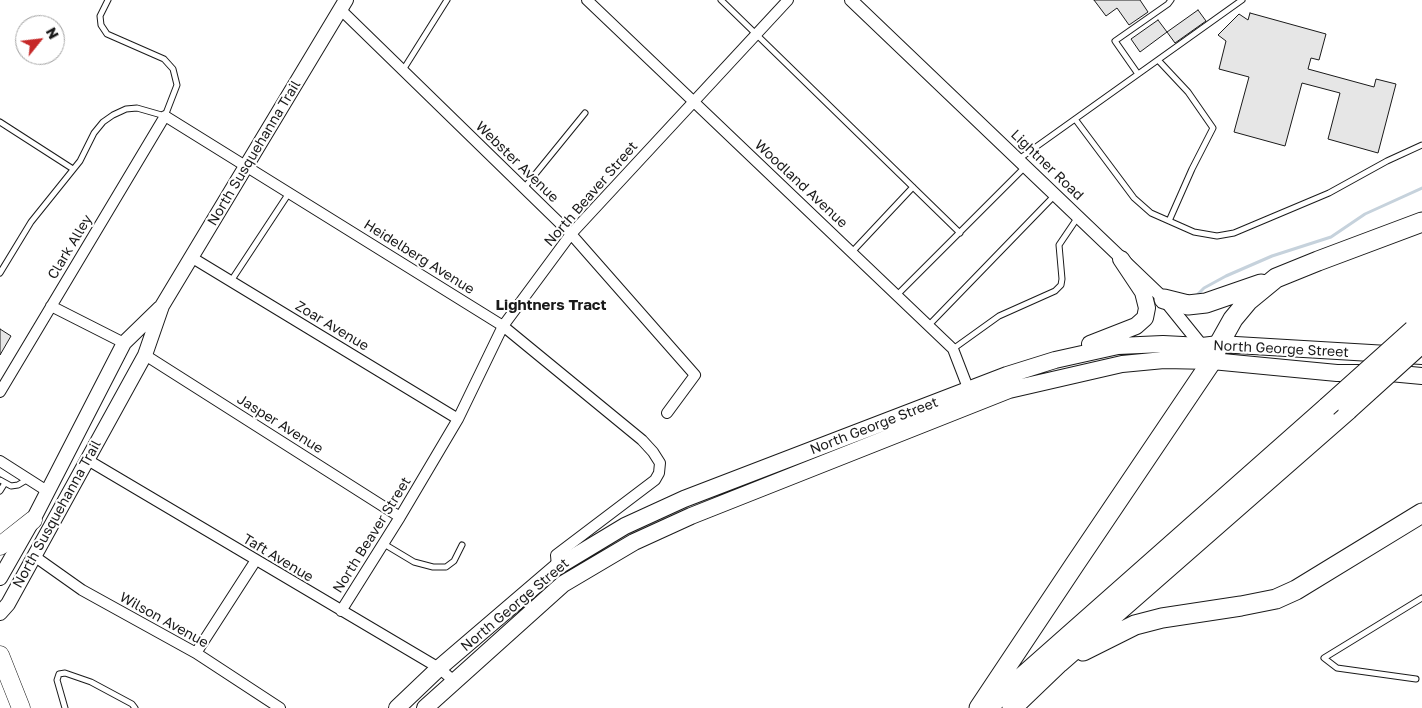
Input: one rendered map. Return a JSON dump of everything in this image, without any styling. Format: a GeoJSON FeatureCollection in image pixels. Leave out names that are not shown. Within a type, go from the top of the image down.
{"type":"FeatureCollection","features":[{"type":"Feature","properties":{"kind":"highway"},"geometry":{"type":"LineString","coordinates":[[1164,299],[1188,305],[1206,303],[1422,222]]}},
{"type":"Feature","properties":{"kind":"highway"},"geometry":{"type":"LineString","coordinates":[[979,708],[1211,350],[1248,301],[1276,278]]}},
{"type":"Feature","properties":{"kind":"highway"},"geometry":{"type":"LineString","coordinates":[[986,708],[1327,407],[1419,332]]}},
{"type":"Feature","properties":{"kind":"highway"},"geometry":{"type":"LineString","coordinates":[[1012,708],[1060,663],[1348,410],[1419,332]]}},
{"type":"Feature","properties":{"kind":"highway"},"geometry":{"type":"LineString","coordinates":[[1060,663],[1135,625],[1162,618],[1276,599],[1296,590],[1422,513]]}},
{"type":"Feature","properties":{"kind":"highway"},"geometry":{"type":"LineString","coordinates":[[0,546],[33,520]]}},
{"type":"Feature","properties":{"kind":"highway"},"geometry":{"type":"LineString","coordinates":[[0,655],[20,708]]}},
{"type":"Feature","properties":{"kind":"main road","name":"North Susquehanna Trail"},"geometry":{"type":"LineString","coordinates":[[0,613],[8,604],[145,355],[162,306],[343,4]]}},
{"type":"Feature","properties":{"kind":"main road"},"geometry":{"type":"LineString","coordinates":[[1055,360],[1136,326],[1145,318],[1147,308],[1143,292],[1121,258]]}},
{"type":"Feature","properties":{"kind":"main road","name":"North Susquehanna Trail"},"geometry":{"type":"LineString","coordinates":[[0,578],[33,520],[124,343],[162,306]]}},
{"type":"Feature","properties":{"kind":"main road","name":"North George Street"},"geometry":{"type":"LineString","coordinates":[[425,708],[563,584],[634,542],[690,516],[971,396],[1007,375],[1055,360],[1118,346],[1163,344],[1211,350],[1337,373],[1390,373],[1422,376]]}},
{"type":"Feature","properties":{"kind":"main road","name":"North George Street"},"geometry":{"type":"LineString","coordinates":[[397,708],[439,668],[557,567],[625,526],[684,499],[971,396],[1009,390],[1122,364],[1164,360],[1211,350],[1422,356]]}},
{"type":"Feature","properties":{"kind":"street","name":"Woodland Avenue"},"geometry":{"type":"LineString","coordinates":[[587,0],[953,349],[971,396]]}},
{"type":"Feature","properties":{"kind":"street","name":"North Beaver Street"},"geometry":{"type":"LineString","coordinates":[[341,612],[458,419],[503,326],[571,234],[788,0]]}},
{"type":"Feature","properties":{"kind":"street","name":"Lightner Road"},"geometry":{"type":"LineString","coordinates":[[851,0],[1079,216],[1164,299],[1211,350]]}},
{"type":"Feature","properties":{"kind":"street","name":"Webster Avenue"},"geometry":{"type":"LineString","coordinates":[[343,4],[403,70],[571,234],[695,376],[667,413]]}},
{"type":"Feature","properties":{"kind":"street","name":"Heidelberg Avenue"},"geometry":{"type":"LineString","coordinates":[[165,116],[503,326],[642,440],[660,463],[659,473],[654,480],[556,556],[557,567]]}},
{"type":"Feature","properties":{"kind":"street","name":"Clark Alley"},"geometry":{"type":"LineString","coordinates":[[0,392],[165,116]]}},
{"type":"Feature","properties":{"kind":"street","name":"Zoar Avenue"},"geometry":{"type":"LineString","coordinates":[[192,257],[458,419]]}},
{"type":"Feature","properties":{"kind":"street"},"geometry":{"type":"LineString","coordinates":[[51,306],[124,343]]}},
{"type":"Feature","properties":{"kind":"street","name":"Jasper Avenue"},"geometry":{"type":"LineString","coordinates":[[145,355],[400,517]]}},
{"type":"Feature","properties":{"kind":"street","name":"Taft Avenue"},"geometry":{"type":"LineString","coordinates":[[86,460],[341,612],[439,668],[455,682]]}},
{"type":"Feature","properties":{"kind":"street"},"geometry":{"type":"LineString","coordinates":[[0,461],[47,491]]}},
{"type":"Feature","properties":{"kind":"street","name":"Wilson Avenue"},"geometry":{"type":"LineString","coordinates":[[34,556],[82,590],[196,653],[280,708]]}},
{"type":"Feature","properties":{"kind":"street"},"geometry":{"type":"LineString","coordinates":[[196,653],[256,560]]}},
{"type":"Feature","properties":{"kind":"lane"},"geometry":{"type":"LineString","coordinates":[[0,273],[31,222],[80,161],[94,133],[102,122],[126,109],[138,108],[165,116],[177,85],[173,69],[164,59],[108,34],[101,25],[100,16],[108,0]]}},
{"type":"Feature","properties":{"kind":"lane"},"geometry":{"type":"LineString","coordinates":[[403,70],[447,0]]}},
{"type":"Feature","properties":{"kind":"lane"},"geometry":{"type":"LineString","coordinates":[[721,0],[960,233]]}},
{"type":"Feature","properties":{"kind":"lane"},"geometry":{"type":"LineString","coordinates":[[1138,74],[1115,41],[1171,0]]}},
{"type":"Feature","properties":{"kind":"lane"},"geometry":{"type":"LineString","coordinates":[[897,295],[960,233],[1022,162],[1075,119],[1242,0]]}},
{"type":"Feature","properties":{"kind":"lane"},"geometry":{"type":"LineString","coordinates":[[1158,60],[1188,92],[1213,128],[1169,221]]}},
{"type":"Feature","properties":{"kind":"lane"},"geometry":{"type":"LineString","coordinates":[[524,188],[585,113]]}},
{"type":"Feature","properties":{"kind":"lane"},"geometry":{"type":"LineString","coordinates":[[1075,119],[1134,198],[1151,213],[1194,232],[1217,236],[1234,233],[1329,194],[1379,165],[1422,145]]}},
{"type":"Feature","properties":{"kind":"lane"},"geometry":{"type":"LineString","coordinates":[[0,122],[73,169]]}},
{"type":"Feature","properties":{"kind":"lane"},"geometry":{"type":"LineString","coordinates":[[852,252],[913,187]]}},
{"type":"Feature","properties":{"kind":"lane"},"geometry":{"type":"LineString","coordinates":[[232,281],[289,192]]}},
{"type":"Feature","properties":{"kind":"lane"},"geometry":{"type":"LineString","coordinates":[[929,325],[1056,194]]}},
{"type":"Feature","properties":{"kind":"lane"},"geometry":{"type":"LineString","coordinates":[[953,349],[999,316],[1055,291],[1062,279],[1059,246],[1079,216]]}},
{"type":"Feature","properties":{"kind":"lane"},"geometry":{"type":"LineString","coordinates":[[0,491],[2,482],[11,486],[18,485],[28,479]]}},
{"type":"Feature","properties":{"kind":"lane"},"geometry":{"type":"LineString","coordinates":[[383,544],[414,562],[433,567],[446,567],[454,561],[462,545]]}},
{"type":"Feature","properties":{"kind":"lane"},"geometry":{"type":"LineString","coordinates":[[1416,679],[1337,668],[1324,658],[1422,598]]}},
{"type":"Feature","properties":{"kind":"lane"},"geometry":{"type":"LineString","coordinates":[[65,708],[57,680],[59,674],[91,682],[132,704],[135,708]]}},
{"type":"Feature","properties":{"kind":"building"},"geometry":{"type":"Polygon","coordinates":[[[1094,0],[1140,0],[1148,12],[1129,25],[1117,8],[1106,16],[1094,0]]]}},
{"type":"Feature","properties":{"kind":"building"},"geometry":{"type":"Polygon","coordinates":[[[1198,10],[1206,21],[1175,43],[1167,32],[1198,10]]]}},
{"type":"Feature","properties":{"kind":"building"},"geometry":{"type":"Polygon","coordinates":[[[1250,13],[1326,34],[1319,60],[1311,58],[1308,69],[1374,87],[1376,79],[1396,84],[1378,153],[1328,139],[1340,93],[1302,83],[1285,146],[1234,132],[1249,77],[1219,69],[1226,41],[1218,35],[1239,14],[1248,20],[1250,13]]]}},
{"type":"Feature","properties":{"kind":"building"},"geometry":{"type":"Polygon","coordinates":[[[1158,20],[1167,32],[1140,52],[1131,39],[1158,20]]]}},
{"type":"Feature","properties":{"kind":"building"},"geometry":{"type":"Polygon","coordinates":[[[0,329],[11,336],[0,355],[0,329]]]}},
{"type":"Feature","properties":{"kind":"waterway"},"geometry":{"type":"LineString","coordinates":[[1198,294],[1204,288],[1226,276],[1272,256],[1331,237],[1365,214],[1422,188]]}},
{"type":"Feature","properties":{"kind":"district","name":"Lightners Tract"},"geometry":{"type":"Point","coordinates":[551,305]}}]}
